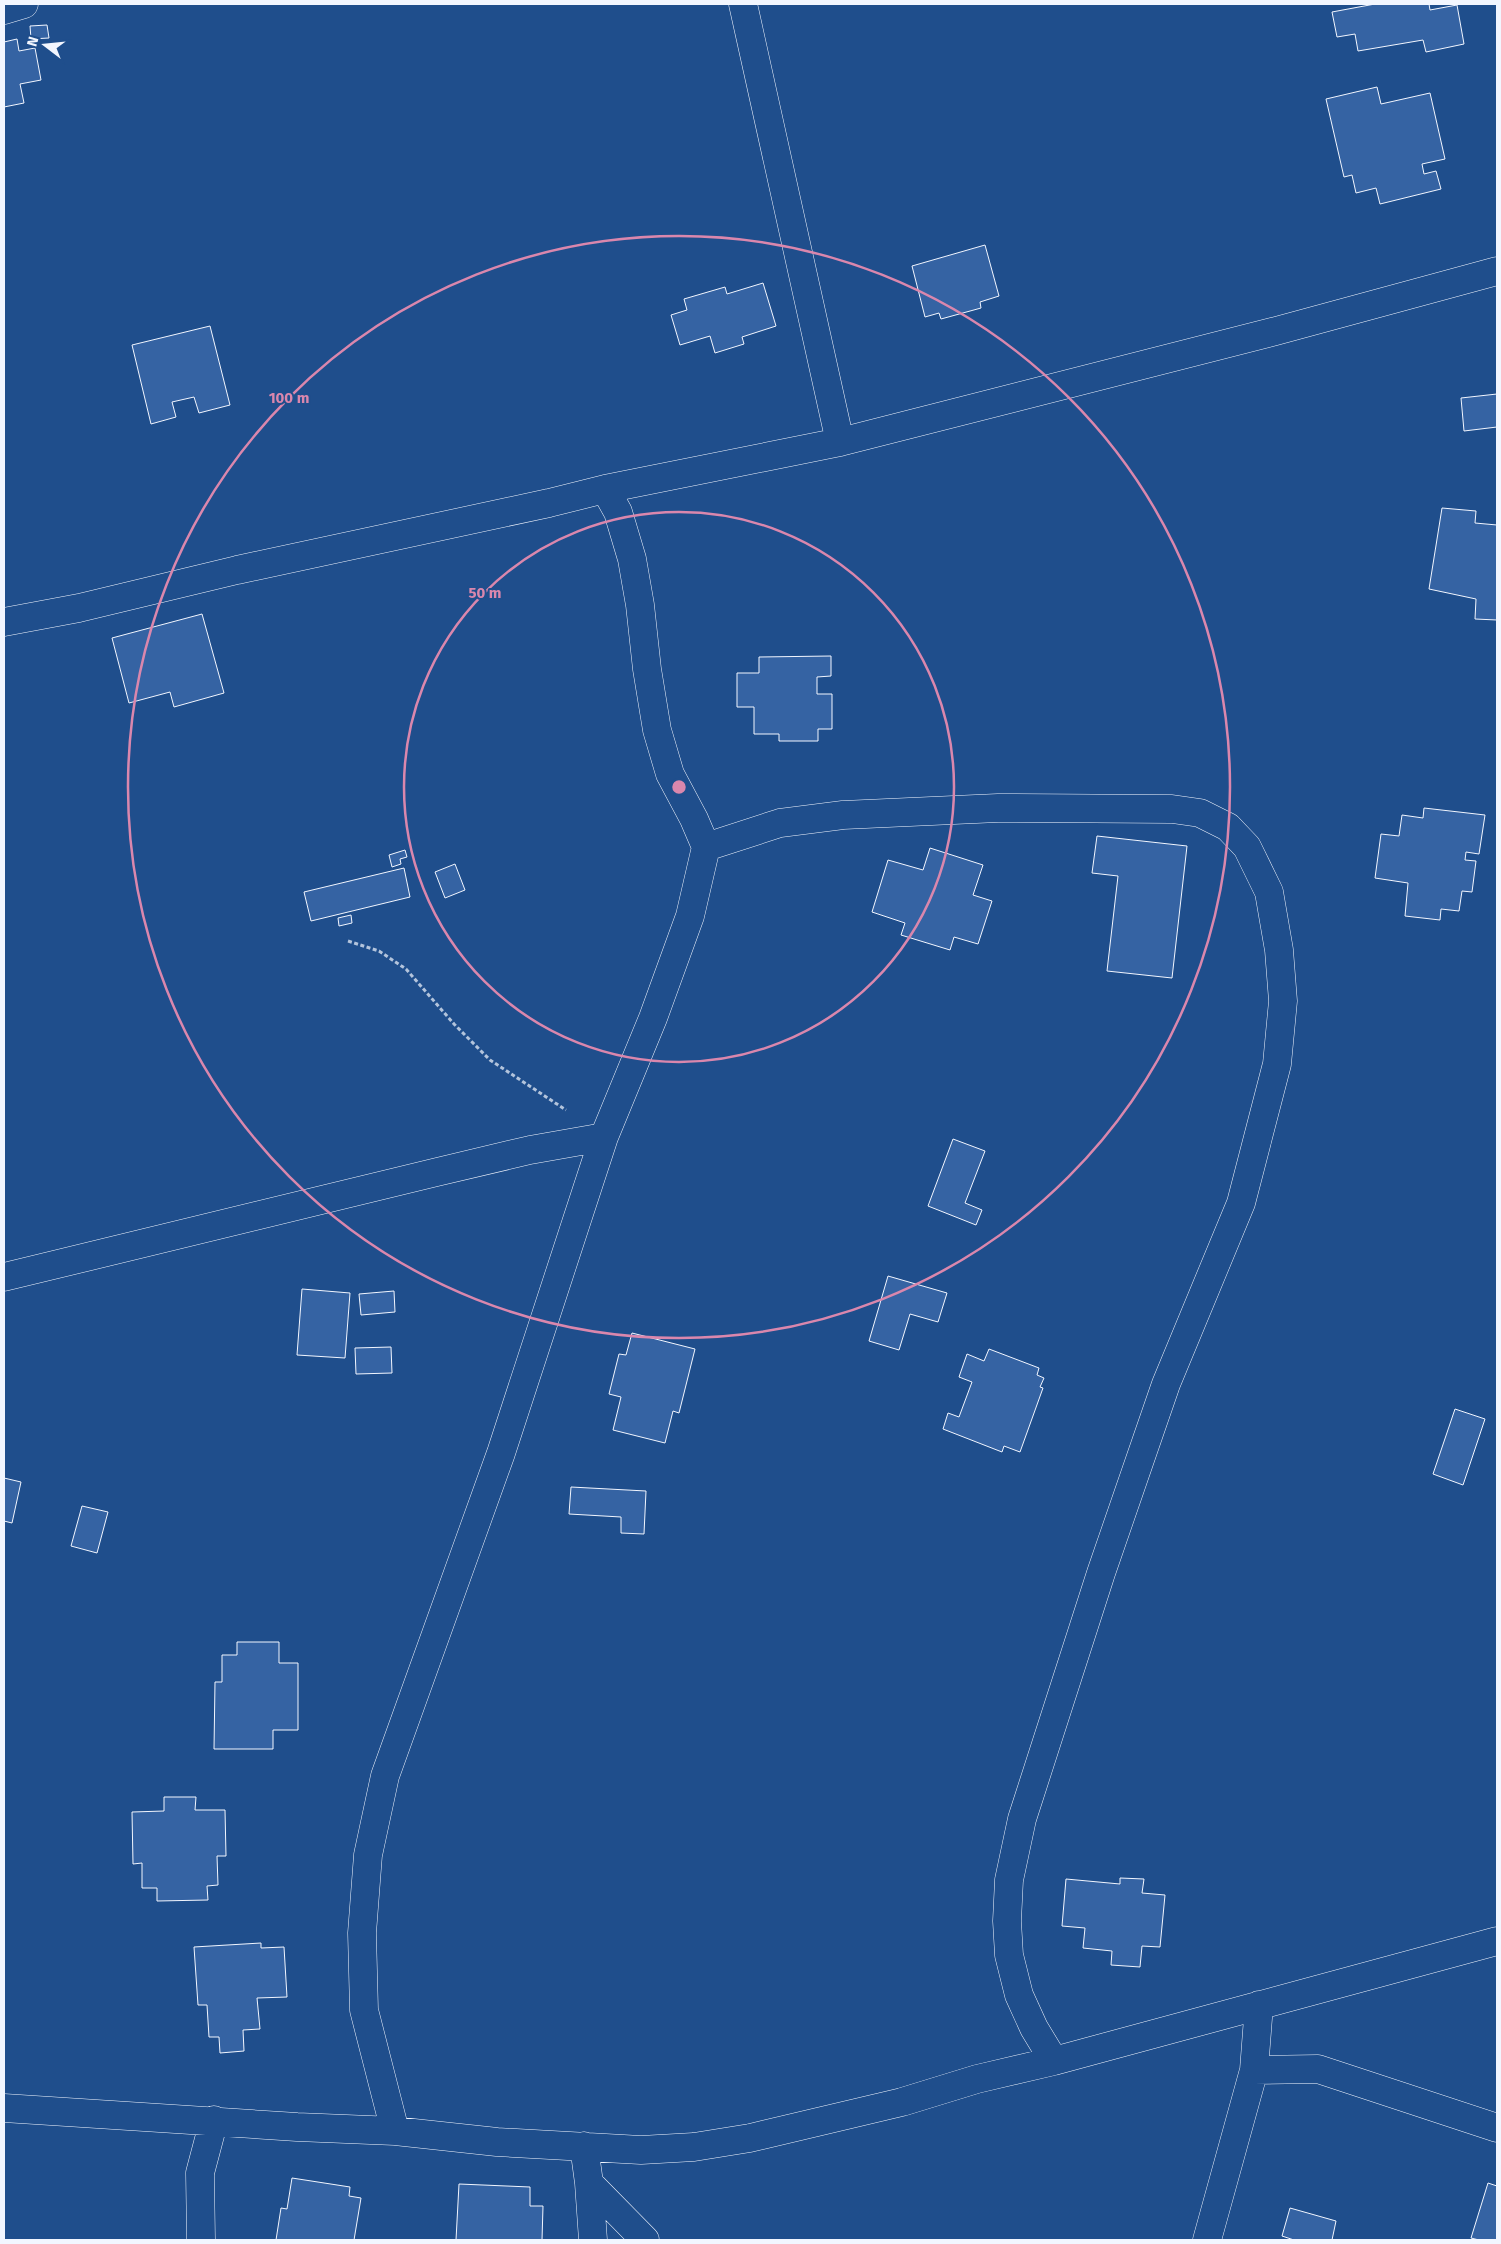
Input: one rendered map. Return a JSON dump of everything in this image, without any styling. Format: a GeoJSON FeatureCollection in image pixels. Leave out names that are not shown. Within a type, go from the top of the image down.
{"type":"FeatureCollection","features":[{"type":"Feature","properties":{"kind":"street"},"geometry":{"type":"LineString","coordinates":[[4,10],[24,4]]}},
{"type":"Feature","properties":{"kind":"street"},"geometry":{"type":"LineString","coordinates":[[743,4],[840,442]]}},
{"type":"Feature","properties":{"kind":"street"},"geometry":{"type":"LineString","coordinates":[[4,622],[79,608],[256,566],[606,489],[840,442],[1276,331],[1497,271]]}},
{"type":"Feature","properties":{"kind":"street"},"geometry":{"type":"LineString","coordinates":[[395,2131],[364,2010],[362,1932],[368,1855],[384,1776],[501,1453],[596,1138],[654,1018],[690,916],[706,847],[694,819],[670,774],[657,730],[632,559],[618,512],[606,489]]}},
{"type":"Feature","properties":{"kind":"street"},"geometry":{"type":"LineString","coordinates":[[706,847],[780,823],[844,815],[998,808],[1172,809],[1200,813],[1228,828],[1248,847],[1270,892],[1279,950],[1283,1001],[1276,1064],[1261,1128],[1241,1203],[1166,1384],[1101,1573],[1022,1819],[1009,1880],[1007,1921],[1009,1955],[1019,1995],[1034,2028],[1054,2061]]}},
{"type":"Feature","properties":{"kind":"street"},"geometry":{"type":"LineString","coordinates":[[4,1277],[295,1205],[530,1150],[596,1138]]}},
{"type":"Feature","properties":{"kind":"street"},"geometry":{"type":"LineString","coordinates":[[4,2108],[214,2120],[297,2127],[395,2131],[496,2142],[641,2150],[694,2147],[750,2138],[902,2102],[977,2079],[1054,2061],[1497,1941]]}},
{"type":"Feature","properties":{"kind":"street"},"geometry":{"type":"LineString","coordinates":[[1207,2240],[1254,2070],[1259,2005]]}},
{"type":"Feature","properties":{"kind":"street"},"geometry":{"type":"LineString","coordinates":[[1254,2070],[1318,2068],[1497,2128]]}},
{"type":"Feature","properties":{"kind":"street"},"geometry":{"type":"LineString","coordinates":[[201,2240],[200,2173],[214,2120]]}},
{"type":"Feature","properties":{"kind":"street"},"geometry":{"type":"LineString","coordinates":[[584,2146],[590,2182],[593,2240]]}},
{"type":"Feature","properties":{"kind":"street"},"geometry":{"type":"LineString","coordinates":[[590,2182],[644,2240]]}},
{"type":"Feature","properties":{"kind":"path"},"geometry":{"type":"LineString","coordinates":[[348,941],[379,951],[406,968],[454,1024],[490,1060],[575,1117],[596,1138]]}},
{"type":"Feature","properties":{"kind":"building"},"geometry":{"type":"Polygon","coordinates":[[[1375,4],[1429,4],[1430,10],[1457,5],[1464,44],[1426,52],[1423,40],[1358,51],[1355,34],[1337,37],[1332,12],[1375,4]]]}},
{"type":"Feature","properties":{"kind":"building"},"geometry":{"type":"Polygon","coordinates":[[[47,25],[49,38],[31,39],[30,26],[47,25]]]}},
{"type":"Feature","properties":{"kind":"building"},"geometry":{"type":"Polygon","coordinates":[[[17,39],[19,51],[35,48],[41,80],[20,84],[24,103],[4,107],[4,42],[17,39]]]}},
{"type":"Feature","properties":{"kind":"building"},"geometry":{"type":"Polygon","coordinates":[[[1377,87],[1381,104],[1430,93],[1445,159],[1422,164],[1424,174],[1436,171],[1441,189],[1380,204],[1376,188],[1356,193],[1352,175],[1344,177],[1326,99],[1377,87]]]}},
{"type":"Feature","properties":{"kind":"building"},"geometry":{"type":"Polygon","coordinates":[[[985,245],[999,296],[980,302],[981,308],[941,319],[939,313],[925,317],[912,266],[985,245]]]}},
{"type":"Feature","properties":{"kind":"building"},"geometry":{"type":"Polygon","coordinates":[[[763,283],[776,326],[742,337],[744,344],[715,353],[710,336],[680,345],[671,315],[687,310],[684,299],[725,287],[727,294],[763,283]]]}},
{"type":"Feature","properties":{"kind":"building"},"geometry":{"type":"Polygon","coordinates":[[[210,326],[230,405],[199,413],[194,397],[172,402],[176,417],[151,424],[132,345],[210,326]]]}},
{"type":"Feature","properties":{"kind":"building"},"geometry":{"type":"Polygon","coordinates":[[[1497,394],[1497,427],[1464,431],[1461,398],[1497,394]]]}},
{"type":"Feature","properties":{"kind":"building"},"geometry":{"type":"Polygon","coordinates":[[[1442,508],[1476,511],[1475,523],[1497,525],[1497,620],[1475,619],[1476,599],[1429,589],[1442,508]]]}},
{"type":"Feature","properties":{"kind":"building"},"geometry":{"type":"Polygon","coordinates":[[[202,614],[224,693],[174,707],[170,692],[129,703],[112,638],[202,614]]]}},
{"type":"Feature","properties":{"kind":"building"},"geometry":{"type":"Polygon","coordinates":[[[831,656],[831,676],[817,677],[817,694],[832,694],[832,729],[818,729],[818,741],[779,741],[779,734],[754,734],[754,707],[737,707],[737,673],[759,673],[759,657],[831,656]]]}},
{"type":"Feature","properties":{"kind":"building"},"geometry":{"type":"Polygon","coordinates":[[[1424,808],[1485,815],[1479,854],[1466,852],[1465,860],[1476,861],[1472,892],[1462,891],[1459,911],[1441,909],[1440,920],[1405,916],[1408,883],[1375,878],[1381,834],[1399,836],[1402,815],[1423,818],[1424,808]]]}},
{"type":"Feature","properties":{"kind":"building"},"geometry":{"type":"Polygon","coordinates":[[[1097,836],[1187,846],[1172,978],[1107,971],[1118,876],[1092,873],[1097,836]]]}},
{"type":"Feature","properties":{"kind":"building"},"geometry":{"type":"Polygon","coordinates":[[[930,848],[983,865],[973,895],[992,901],[978,944],[954,937],[950,950],[901,935],[905,923],[872,912],[888,860],[923,870],[930,848]]]}},
{"type":"Feature","properties":{"kind":"building"},"geometry":{"type":"Polygon","coordinates":[[[405,850],[407,857],[400,859],[401,864],[392,867],[389,855],[405,850]]]}},
{"type":"Feature","properties":{"kind":"building"},"geometry":{"type":"Polygon","coordinates":[[[455,864],[465,890],[445,898],[435,872],[455,864]]]}},
{"type":"Feature","properties":{"kind":"building"},"geometry":{"type":"Polygon","coordinates":[[[404,868],[410,897],[311,921],[304,892],[404,868]]]}},
{"type":"Feature","properties":{"kind":"building"},"geometry":{"type":"Polygon","coordinates":[[[351,915],[352,923],[339,926],[338,918],[351,915]]]}},
{"type":"Feature","properties":{"kind":"building"},"geometry":{"type":"Polygon","coordinates":[[[953,1139],[985,1151],[965,1203],[982,1210],[976,1225],[928,1206],[953,1139]]]}},
{"type":"Feature","properties":{"kind":"building"},"geometry":{"type":"Polygon","coordinates":[[[888,1276],[947,1293],[938,1322],[910,1314],[899,1350],[869,1341],[888,1276]]]}},
{"type":"Feature","properties":{"kind":"building"},"geometry":{"type":"Polygon","coordinates":[[[302,1289],[350,1293],[345,1358],[297,1355],[302,1289]]]}},
{"type":"Feature","properties":{"kind":"building"},"geometry":{"type":"Polygon","coordinates":[[[394,1291],[395,1312],[361,1315],[359,1294],[394,1291]]]}},
{"type":"Feature","properties":{"kind":"building"},"geometry":{"type":"Polygon","coordinates":[[[632,1333],[695,1349],[679,1413],[673,1411],[665,1443],[613,1430],[621,1397],[609,1394],[619,1354],[626,1355],[632,1333]]]}},
{"type":"Feature","properties":{"kind":"building"},"geometry":{"type":"Polygon","coordinates":[[[391,1347],[392,1373],[356,1374],[355,1348],[391,1347]]]}},
{"type":"Feature","properties":{"kind":"building"},"geometry":{"type":"Polygon","coordinates":[[[989,1349],[1039,1368],[1037,1375],[1044,1378],[1040,1387],[1043,1388],[1020,1452],[1004,1446],[1002,1452],[943,1429],[948,1413],[959,1417],[972,1382],[959,1377],[967,1354],[984,1361],[989,1349]]]}},
{"type":"Feature","properties":{"kind":"building"},"geometry":{"type":"Polygon","coordinates":[[[1455,1409],[1485,1419],[1463,1485],[1433,1474],[1455,1409]]]}},
{"type":"Feature","properties":{"kind":"building"},"geometry":{"type":"Polygon","coordinates":[[[4,1478],[21,1482],[12,1523],[4,1521],[4,1478]]]}},
{"type":"Feature","properties":{"kind":"building"},"geometry":{"type":"Polygon","coordinates":[[[571,1487],[646,1491],[644,1534],[621,1533],[621,1517],[569,1514],[571,1487]]]}},
{"type":"Feature","properties":{"kind":"building"},"geometry":{"type":"Polygon","coordinates":[[[82,1506],[108,1512],[97,1553],[71,1546],[82,1506]]]}},
{"type":"Feature","properties":{"kind":"building"},"geometry":{"type":"Polygon","coordinates":[[[237,1642],[279,1642],[279,1663],[298,1663],[298,1730],[273,1730],[273,1749],[214,1749],[215,1682],[222,1682],[222,1655],[237,1655],[237,1642]]]}},
{"type":"Feature","properties":{"kind":"building"},"geometry":{"type":"Polygon","coordinates":[[[164,1797],[196,1797],[195,1810],[225,1810],[226,1856],[217,1856],[218,1885],[207,1886],[208,1900],[157,1901],[157,1888],[142,1888],[142,1863],[133,1864],[132,1812],[164,1811],[164,1797]]]}},
{"type":"Feature","properties":{"kind":"building"},"geometry":{"type":"Polygon","coordinates":[[[1120,1878],[1144,1879],[1142,1893],[1165,1895],[1160,1947],[1142,1946],[1140,1967],[1111,1965],[1112,1951],[1083,1948],[1085,1928],[1062,1926],[1066,1879],[1120,1884],[1120,1878]]]}},
{"type":"Feature","properties":{"kind":"building"},"geometry":{"type":"Polygon","coordinates":[[[261,1943],[261,1948],[284,1947],[287,1997],[257,1998],[260,2029],[243,2030],[244,2051],[220,2053],[219,2037],[209,2037],[207,2005],[198,2005],[194,1947],[261,1943]]]}},
{"type":"Feature","properties":{"kind":"building"},"geometry":{"type":"Polygon","coordinates":[[[292,2178],[350,2187],[349,2196],[361,2198],[354,2240],[276,2240],[281,2208],[287,2209],[292,2178]]]}},
{"type":"Feature","properties":{"kind":"building"},"geometry":{"type":"Polygon","coordinates":[[[1488,2183],[1497,2186],[1497,2240],[1479,2240],[1471,2238],[1488,2183]]]}},
{"type":"Feature","properties":{"kind":"building"},"geometry":{"type":"Polygon","coordinates":[[[459,2184],[530,2187],[530,2206],[543,2206],[542,2240],[456,2240],[459,2184]]]}},
{"type":"Feature","properties":{"kind":"building"},"geometry":{"type":"Polygon","coordinates":[[[1290,2208],[1336,2221],[1332,2240],[1294,2240],[1282,2236],[1290,2208]]]}}]}
